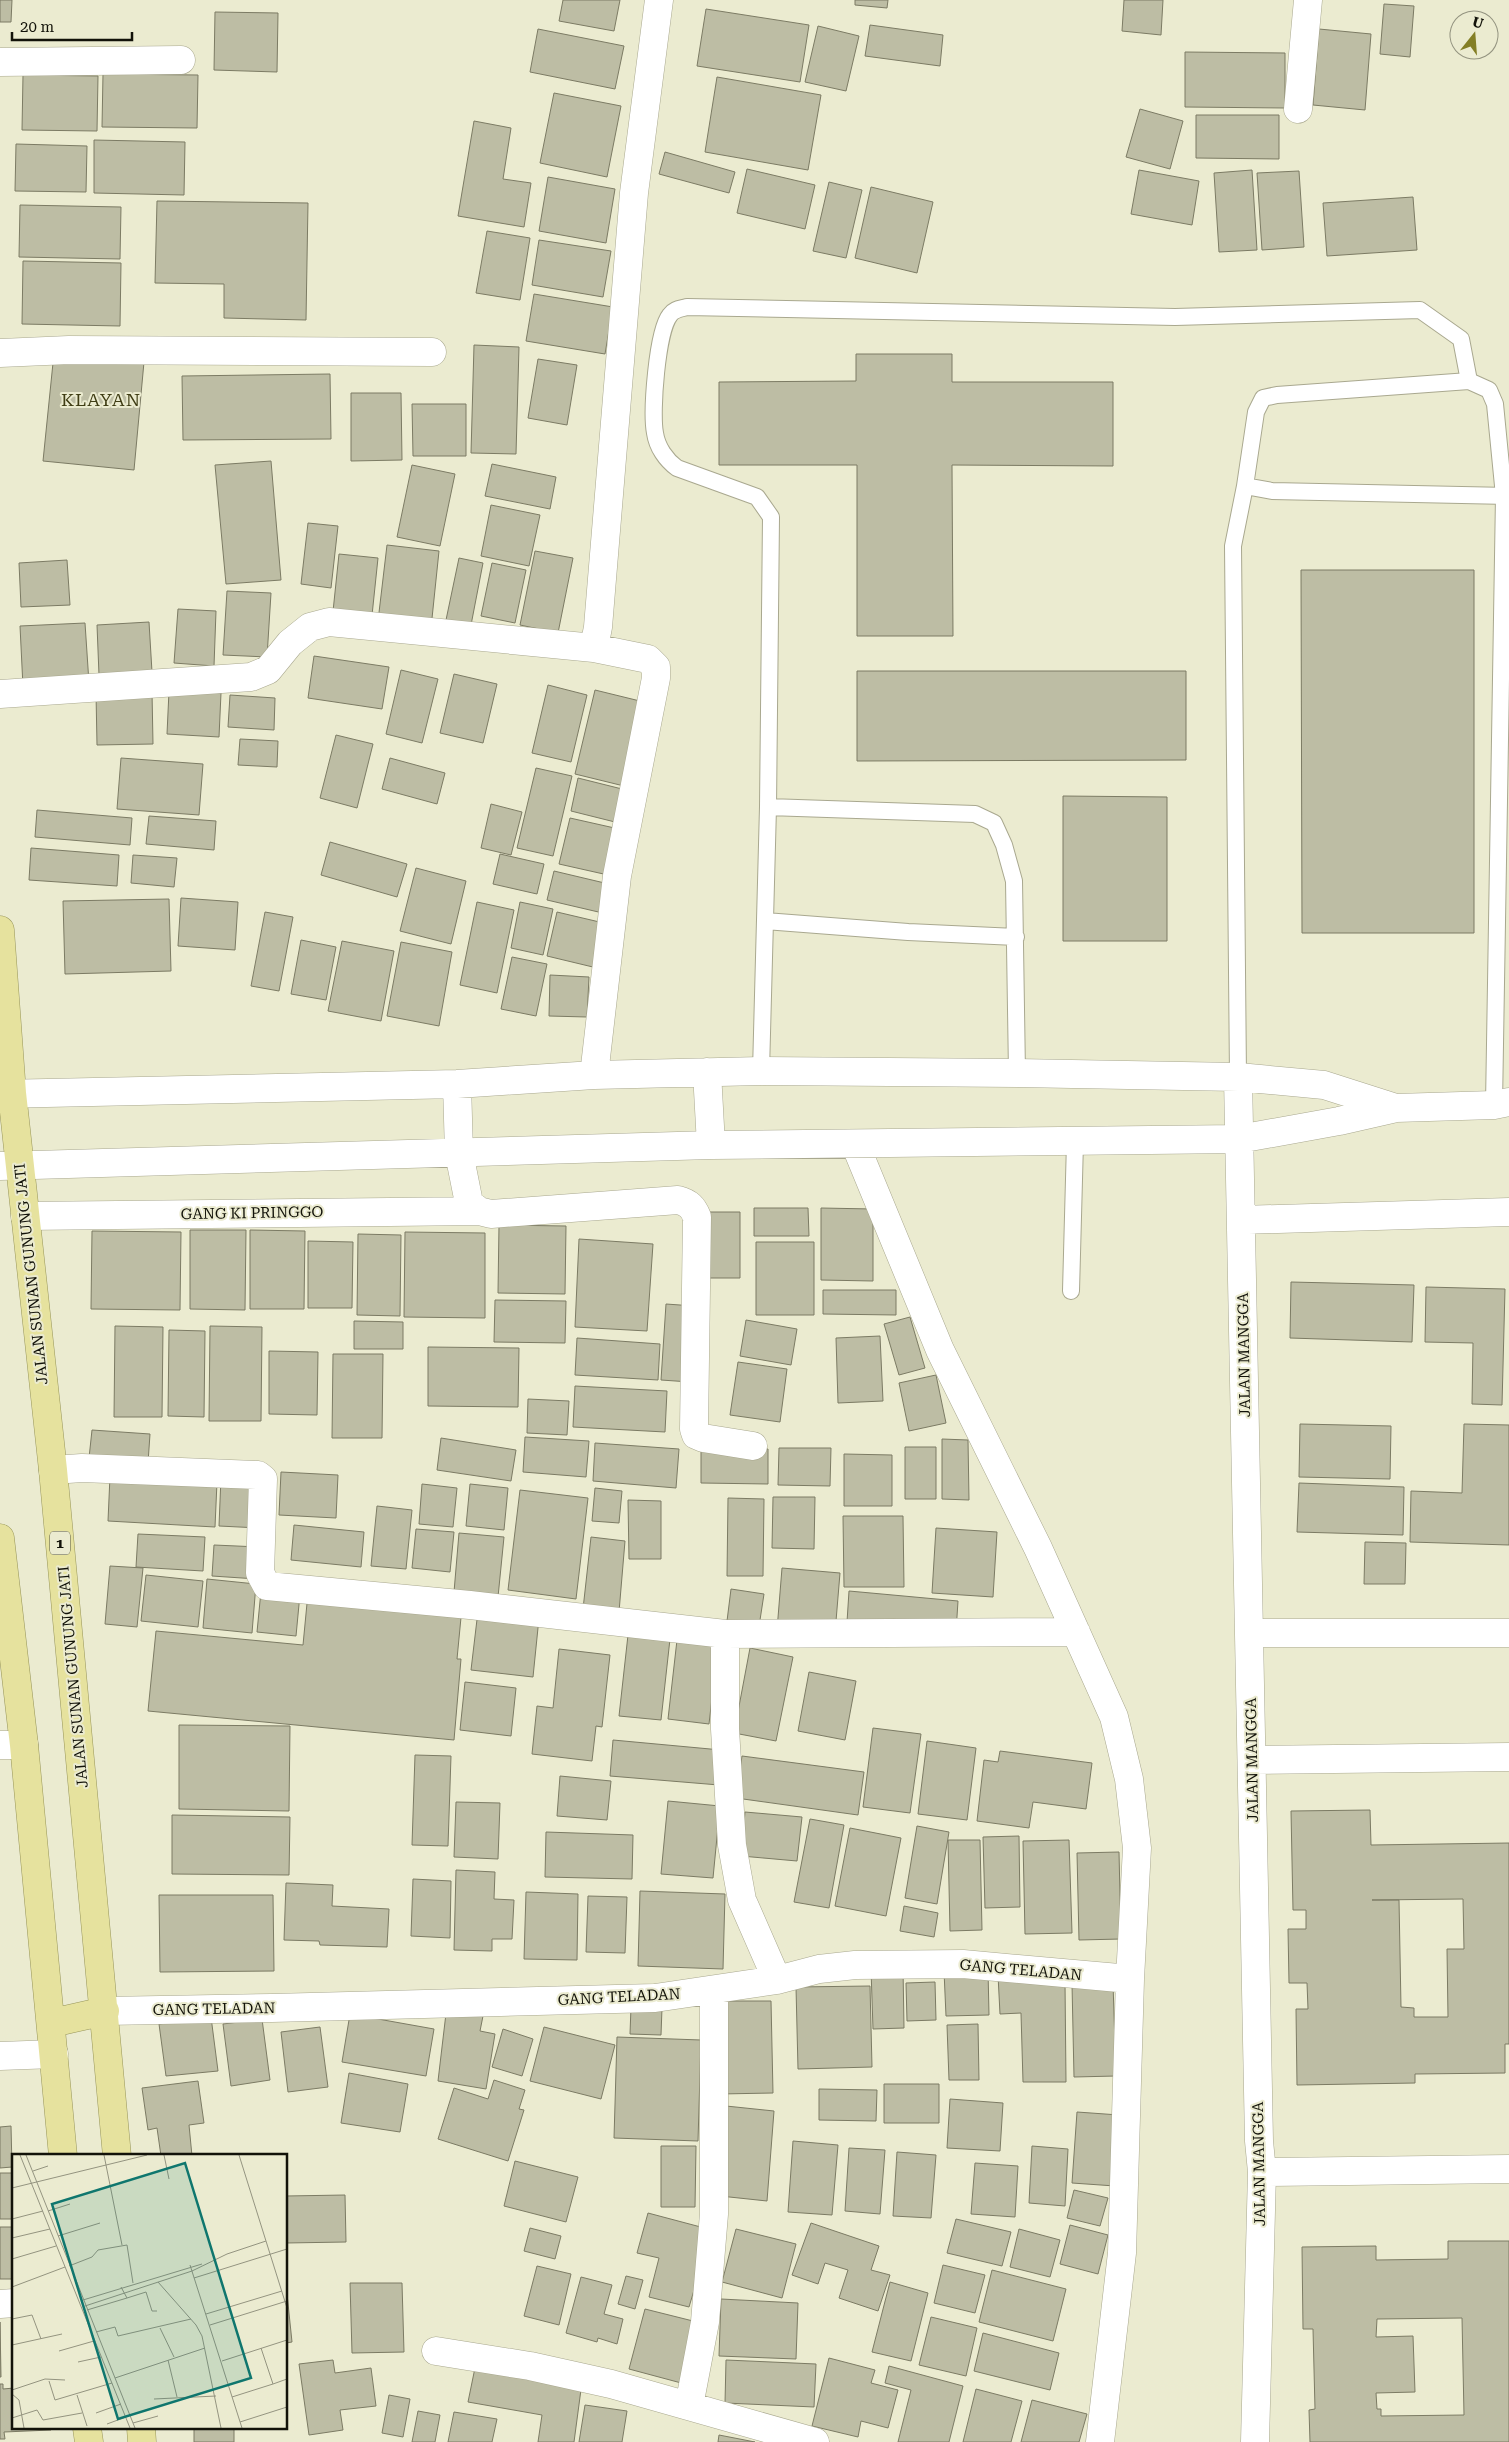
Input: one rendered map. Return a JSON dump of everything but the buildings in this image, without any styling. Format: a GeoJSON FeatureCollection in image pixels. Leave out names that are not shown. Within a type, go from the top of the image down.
{"type":"FeatureCollection","features":[{"type":"Feature","properties":{"kind":"highway","name":"JALAN SUNAN GUNUNG JATI"},"geometry":{"type":"LineString","coordinates":[[0,930],[10,1165],[25,1216],[53,1470],[118,2154]]}},
{"type":"Feature","properties":{"kind":"highway"},"geometry":{"type":"LineString","coordinates":[[1,1552],[12,1745],[52,2023],[63,2154]]}},
{"type":"Feature","properties":{"kind":"highway"},"geometry":{"type":"LineString","coordinates":[[52,2023],[105,2011]]}},
{"type":"Feature","properties":{"kind":"street"},"geometry":{"type":"LineString","coordinates":[[594,648],[598,627],[634,193],[659,0]]}},
{"type":"Feature","properties":{"kind":"street"},"geometry":{"type":"LineString","coordinates":[[1298,108],[1308,0]]}},
{"type":"Feature","properties":{"kind":"street"},"geometry":{"type":"LineString","coordinates":[[0,62],[181,60]]}},
{"type":"Feature","properties":{"kind":"street"},"geometry":{"type":"LineString","coordinates":[[0,353],[69,350],[432,352]]}},
{"type":"Feature","properties":{"kind":"street"},"geometry":{"type":"LineString","coordinates":[[0,694],[251,677],[268,670],[290,643],[310,627],[329,622],[594,648],[648,659],[654,662],[656,669],[617,876],[594,1075]]}},
{"type":"Feature","properties":{"kind":"street"},"geometry":{"type":"LineString","coordinates":[[6,1093],[457,1084],[594,1075],[707,1072],[1018,1073],[1238,1077],[1324,1084],[1396,1108]]}},
{"type":"Feature","properties":{"kind":"street"},"geometry":{"type":"LineString","coordinates":[[707,1072],[710,1145]]}},
{"type":"Feature","properties":{"kind":"street","name":"JALAN MANGGA"},"geometry":{"type":"LineString","coordinates":[[1238,1077],[1258,2132],[1262,2172],[1255,2442]]}},
{"type":"Feature","properties":{"kind":"street"},"geometry":{"type":"LineString","coordinates":[[457,1084],[459,1153],[469,1204],[479,1211]]}},
{"type":"Feature","properties":{"kind":"street"},"geometry":{"type":"LineString","coordinates":[[10,1165],[710,1145],[1239,1139],[1340,1121],[1396,1108],[1502,1103]]}},
{"type":"Feature","properties":{"kind":"street"},"geometry":{"type":"LineString","coordinates":[[855,1144],[940,1350],[1038,1548],[1114,1717],[1129,1780],[1137,1848],[1130,1980],[1122,2253],[1100,2442]]}},
{"type":"Feature","properties":{"kind":"street","name":"GANG KI PRINGGO"},"geometry":{"type":"LineString","coordinates":[[25,1216],[479,1211],[490,1214],[678,1200],[689,1204],[697,1217],[694,1428],[696,1435],[703,1438],[753,1446]]}},
{"type":"Feature","properties":{"kind":"street"},"geometry":{"type":"LineString","coordinates":[[1241,1220],[1509,1212]]}},
{"type":"Feature","properties":{"kind":"street"},"geometry":{"type":"LineString","coordinates":[[53,1470],[92,1469],[258,1475],[263,1479],[260,1573],[267,1586],[470,1605],[725,1634],[1076,1632]]}},
{"type":"Feature","properties":{"kind":"street"},"geometry":{"type":"LineString","coordinates":[[1250,1633],[1509,1633]]}},
{"type":"Feature","properties":{"kind":"street"},"geometry":{"type":"LineString","coordinates":[[725,1634],[725,1729],[732,1845],[742,1900],[777,1980]]}},
{"type":"Feature","properties":{"kind":"street"},"geometry":{"type":"LineString","coordinates":[[1252,1760],[1509,1757]]}},
{"type":"Feature","properties":{"kind":"street","name":"GANG TELADAN"},"geometry":{"type":"LineString","coordinates":[[105,2011],[655,1998],[777,1980],[819,1969],[856,1965],[963,1964],[1130,1980]]}},
{"type":"Feature","properties":{"kind":"street"},"geometry":{"type":"LineString","coordinates":[[689,2406],[705,2322],[714,2214],[714,1990]]}},
{"type":"Feature","properties":{"kind":"street"},"geometry":{"type":"LineString","coordinates":[[0,2056],[54,2054]]}},
{"type":"Feature","properties":{"kind":"street"},"geometry":{"type":"LineString","coordinates":[[1262,2172],[1509,2168]]}},
{"type":"Feature","properties":{"kind":"street"},"geometry":{"type":"LineString","coordinates":[[436,2351],[530,2366],[611,2384],[815,2442]]}},
{"type":"Feature","properties":{"kind":"lane"},"geometry":{"type":"LineString","coordinates":[[761,1071],[768,807],[770,517],[758,496],[677,468],[667,461],[660,447],[655,435],[653,415],[661,336],[666,322],[676,310],[696,307],[1175,317],[1420,310],[1461,339],[1469,381]]}},
{"type":"Feature","properties":{"kind":"lane"},"geometry":{"type":"LineString","coordinates":[[1238,1077],[1233,546],[1245,486],[1256,412],[1263,398],[1277,395],[1469,381],[1489,390],[1493,396],[1506,496],[1502,1103]]}},
{"type":"Feature","properties":{"kind":"lane"},"geometry":{"type":"LineString","coordinates":[[1245,486],[1272,491],[1506,496]]}},
{"type":"Feature","properties":{"kind":"lane"},"geometry":{"type":"LineString","coordinates":[[768,807],[975,814],[994,823],[1004,845],[1014,881],[1018,1073]]}},
{"type":"Feature","properties":{"kind":"lane"},"geometry":{"type":"LineString","coordinates":[[764,921],[908,932],[1016,937]]}},
{"type":"Feature","properties":{"kind":"lane"},"geometry":{"type":"LineString","coordinates":[[1071,1291],[1075,1142]]}},
{"type":"Feature","properties":{"kind":"district","name":"KLAYAN"},"geometry":{"type":"Point","coordinates":[101,400]}}]}
